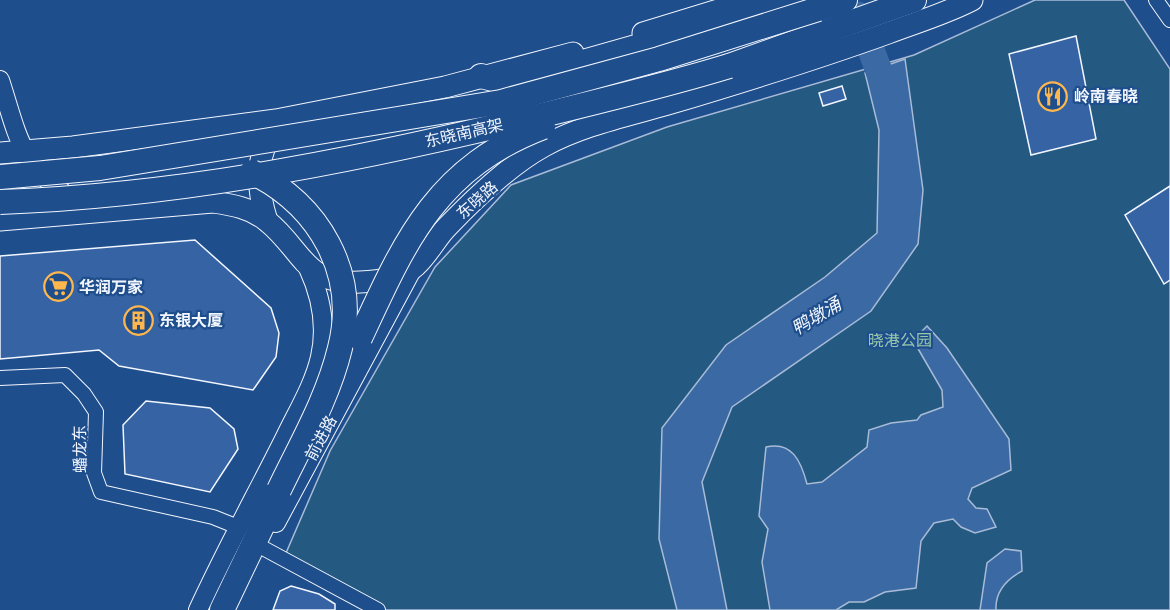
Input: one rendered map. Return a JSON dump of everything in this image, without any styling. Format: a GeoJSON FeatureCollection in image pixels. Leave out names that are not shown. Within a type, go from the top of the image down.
{"type":"FeatureCollection","features":[{"type":"Feature","properties":{"kind":"highway"},"geometry":{"type":"LineString","coordinates":[[481,76],[509,84],[802,0]]}},
{"type":"Feature","properties":{"kind":"highway","name":"东晓南高架"},"geometry":{"type":"LineString","coordinates":[[0,177],[100,168],[501,102],[733,37],[845,0]]}},
{"type":"Feature","properties":{"kind":"highway","name":"东晓南高架"},"geometry":{"type":"LineString","coordinates":[[0,202],[166,189],[337,160],[456,136],[729,66],[835,42],[902,12]]}},
{"type":"Feature","properties":{"kind":"highway"},"geometry":{"type":"LineString","coordinates":[[279,490],[360,338],[404,246],[428,210],[449,186],[492,152],[528,133],[693,77]]}},
{"type":"Feature","properties":{"kind":"highway"},"geometry":{"type":"LineString","coordinates":[[100,168],[200,162],[231,164],[246,169],[294,198],[327,238],[334,252],[343,284],[344,333],[329,382],[222,610]]}},
{"type":"Feature","properties":{"kind":"main road"},"geometry":{"type":"LineString","coordinates":[[0,153],[23,152],[299,116],[445,87],[594,48],[752,0]]}},
{"type":"Feature","properties":{"kind":"main road"},"geometry":{"type":"LineString","coordinates":[[902,12],[949,12],[972,0]]}},
{"type":"Feature","properties":{"kind":"main road","name":"东晓路"},"geometry":{"type":"LineString","coordinates":[[413,268],[446,227],[527,157],[567,135],[835,42]]}},
{"type":"Feature","properties":{"kind":"main road"},"geometry":{"type":"LineString","coordinates":[[0,80],[23,152],[53,187],[93,213]]}},
{"type":"Feature","properties":{"kind":"main road"},"geometry":{"type":"LineString","coordinates":[[445,87],[465,103],[475,122],[481,148],[479,173],[446,227]]}},
{"type":"Feature","properties":{"kind":"main road"},"geometry":{"type":"LineString","coordinates":[[267,220],[260,188],[265,147],[281,129],[299,116]]}},
{"type":"Feature","properties":{"kind":"main road"},"geometry":{"type":"LineString","coordinates":[[0,220],[213,202],[243,206],[267,220],[308,268],[335,281],[358,282],[399,276],[413,268]]}},
{"type":"Feature","properties":{"kind":"main road","name":"前进路"},"geometry":{"type":"LineString","coordinates":[[198,610],[296,415],[320,358],[323,334],[321,306],[317,288],[308,268]]}},
{"type":"Feature","properties":{"kind":"main road","name":"前进路"},"geometry":{"type":"LineString","coordinates":[[232,610],[413,268]]}},
{"type":"Feature","properties":{"kind":"street"},"geometry":{"type":"LineString","coordinates":[[1156,0],[1170,20]]}},
{"type":"Feature","properties":{"kind":"street","name":"蟠龙东"},"geometry":{"type":"LineString","coordinates":[[0,378],[65,375],[84,394],[96,412],[94,472],[101,492],[213,518],[238,527]]}},
{"type":"Feature","properties":{"kind":"street"},"geometry":{"type":"LineString","coordinates":[[263,548],[378,610]]}},
{"type":"Feature","properties":{"kind":"green space","name":"晓港公园"},"geometry":{"type":"Polygon","coordinates":[[[1035,0],[1124,0],[1170,69],[1170,610],[379,610],[286,553],[330,451],[435,267],[511,185],[667,127],[914,55],[1035,0]]]}},
{"type":"Feature","properties":{"kind":"water"},"geometry":{"type":"Polygon","coordinates":[[[905,59],[923,190],[918,244],[871,311],[732,407],[702,482],[727,610],[677,610],[659,539],[662,428],[726,345],[825,277],[877,233],[879,130],[865,73],[905,59]]]}},
{"type":"Feature","properties":{"kind":"water"},"geometry":{"type":"Polygon","coordinates":[[[927,326],[947,348],[1009,439],[1011,470],[972,488],[968,499],[976,508],[987,509],[996,527],[975,533],[961,527],[953,519],[934,523],[921,541],[916,588],[885,592],[864,602],[849,602],[836,610],[770,610],[762,562],[768,529],[759,516],[766,447],[783,447],[789,450],[802,468],[807,484],[822,482],[867,447],[869,430],[891,423],[917,420],[921,415],[943,407],[942,390],[913,340],[927,326]]]}},
{"type":"Feature","properties":{"kind":"water"},"geometry":{"type":"Polygon","coordinates":[[[1005,549],[1021,551],[1022,571],[1003,586],[996,603],[996,610],[980,610],[987,563],[1005,549]]]}},
{"type":"Feature","properties":{"kind":"building","name":"岭南春晓"},"geometry":{"type":"Polygon","coordinates":[[[1076,36],[1096,139],[1031,155],[1009,54],[1076,36]]]}},
{"type":"Feature","properties":{"kind":"building"},"geometry":{"type":"Polygon","coordinates":[[[842,86],[846,99],[823,106],[819,93],[842,86]]]}},
{"type":"Feature","properties":{"kind":"building"},"geometry":{"type":"Polygon","coordinates":[[[1170,186],[1170,280],[1164,284],[1125,215],[1170,186]]]}},
{"type":"Feature","properties":{"kind":"building","name":"东银大厦"},"geometry":{"type":"Polygon","coordinates":[[[195,240],[271,308],[279,333],[276,357],[253,390],[119,366],[99,350],[0,359],[0,256],[195,240]]]}},
{"type":"Feature","properties":{"kind":"building"},"geometry":{"type":"Polygon","coordinates":[[[146,401],[210,408],[234,429],[238,449],[210,492],[125,474],[123,425],[146,401]]]}},
{"type":"Feature","properties":{"kind":"building"},"geometry":{"type":"Polygon","coordinates":[[[291,586],[319,594],[335,604],[335,610],[273,610],[280,591],[291,586]]]}},
{"type":"Feature","properties":{"kind":"waterway","name":"鸭墩涌"},"geometry":{"type":"LineString","coordinates":[[858,15],[891,103]]}},
{"type":"Feature","properties":{"kind":"place","name":"岭南春晓"},"geometry":{"type":"Point","coordinates":[1053,96]}},
{"type":"Feature","properties":{"kind":"place","name":"华润万家"},"geometry":{"type":"Point","coordinates":[58,287]}},
{"type":"Feature","properties":{"kind":"place","name":"东银大厦"},"geometry":{"type":"Point","coordinates":[138,320]}}]}
